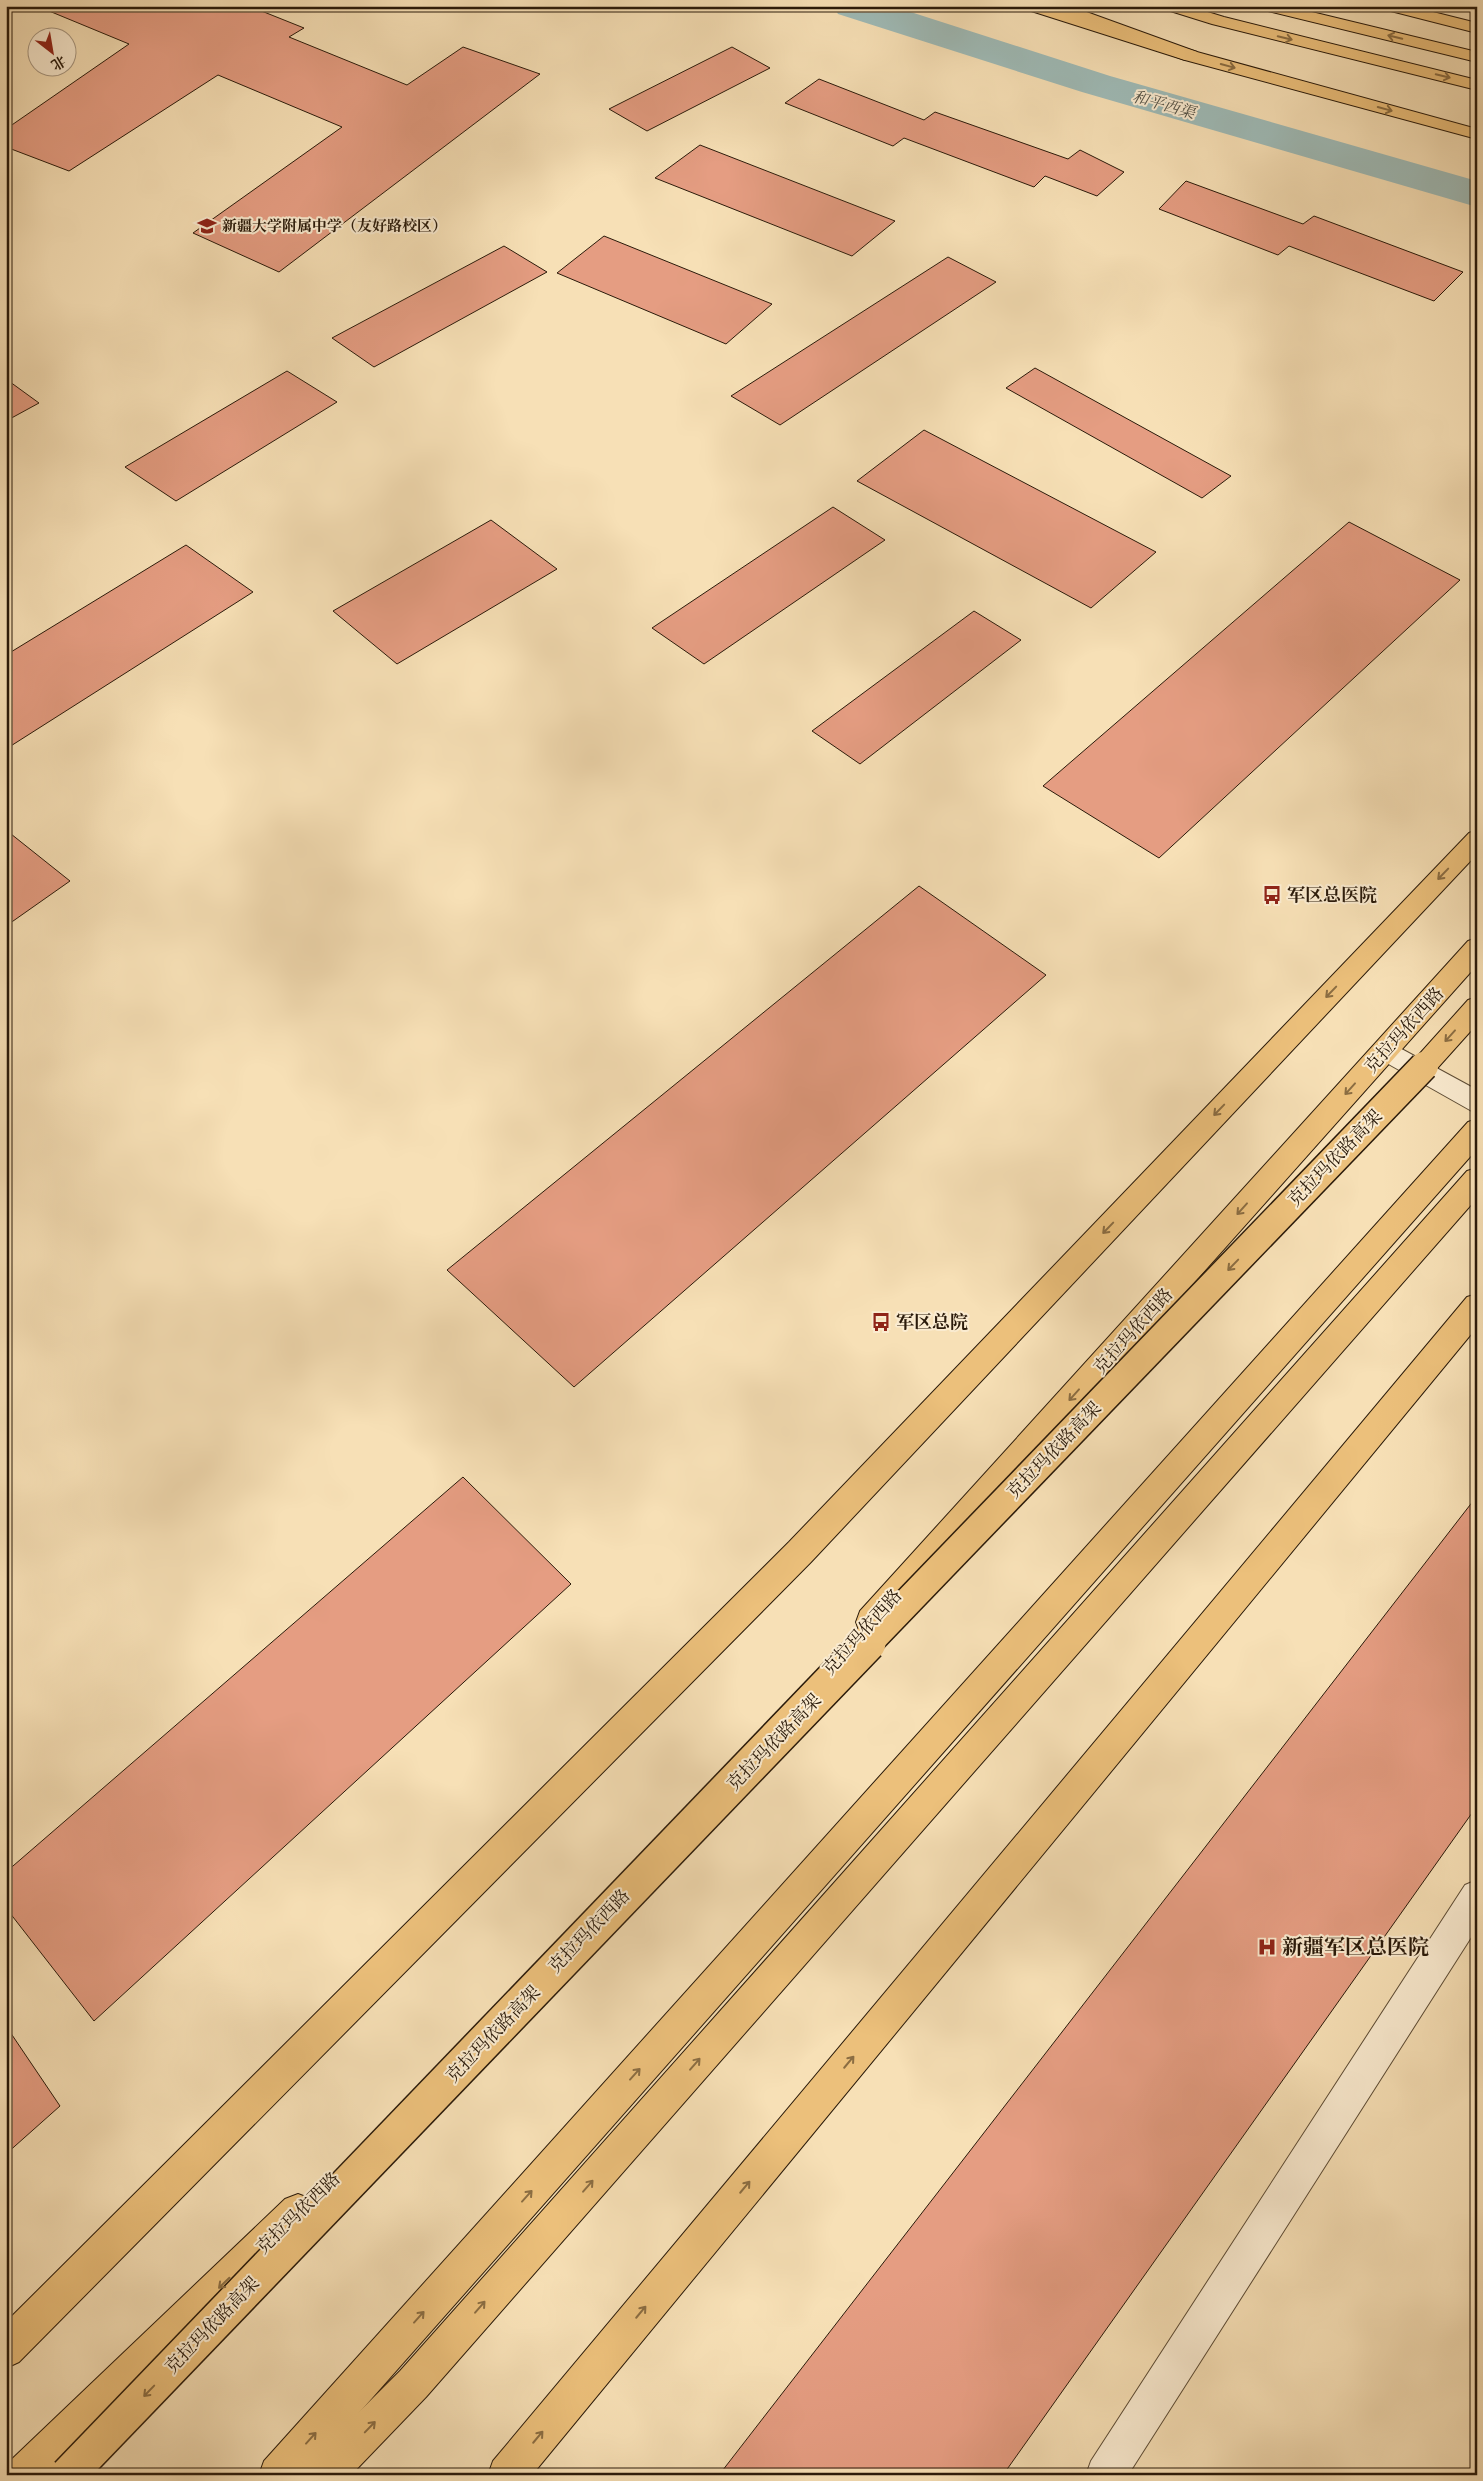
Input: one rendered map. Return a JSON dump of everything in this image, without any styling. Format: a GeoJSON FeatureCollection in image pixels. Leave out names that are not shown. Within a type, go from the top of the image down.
{"type":"FeatureCollection","features":[{"type":"Feature","properties":{"kind":"main road"},"geometry":{"type":"LineString","coordinates":[[1031,6],[1191,56],[1477,134]]}},
{"type":"Feature","properties":{"kind":"main road"},"geometry":{"type":"LineString","coordinates":[[1054,6],[1191,56]]}},
{"type":"Feature","properties":{"kind":"main road"},"geometry":{"type":"LineString","coordinates":[[1170,6],[1218,22],[1477,85]]}},
{"type":"Feature","properties":{"kind":"main road"},"geometry":{"type":"LineString","coordinates":[[1266,6],[1477,57]]}},
{"type":"Feature","properties":{"kind":"main road"},"geometry":{"type":"LineString","coordinates":[[1389,6],[1477,28]]}},
{"type":"Feature","properties":{"kind":"main road"},"geometry":{"type":"LineString","coordinates":[[6,2349],[800,1552],[1477,839]]}},
{"type":"Feature","properties":{"kind":"main road","name":"克拉玛依西路"},"geometry":{"type":"LineString","coordinates":[[24,2475],[591,1932],[1477,948]]}},
{"type":"Feature","properties":{"kind":"main road","name":"克拉玛依路高架"},"geometry":{"type":"LineString","coordinates":[[68,2475],[1410,1080],[1477,1007]]}},
{"type":"Feature","properties":{"kind":"main road"},"geometry":{"type":"LineString","coordinates":[[278,2475],[1477,1130]]}},
{"type":"Feature","properties":{"kind":"main road"},"geometry":{"type":"LineString","coordinates":[[324,2475],[413,2384],[1477,1179]]}},
{"type":"Feature","properties":{"kind":"main road"},"geometry":{"type":"LineString","coordinates":[[506,2475],[1477,1306]]}},
{"type":"Feature","properties":{"kind":"street"},"geometry":{"type":"LineString","coordinates":[[1385,1050],[1477,1103]]}},
{"type":"Feature","properties":{"kind":"street"},"geometry":{"type":"LineString","coordinates":[[1105,2475],[1477,1897]]}},
{"type":"Feature","properties":{"kind":"building"},"geometry":{"type":"Polygon","coordinates":[[[37,6],[249,6],[304,28],[289,37],[407,85],[463,47],[540,74],[279,272],[193,233],[342,127],[218,75],[69,171],[6,147],[6,129],[129,44],[37,6]]]}},
{"type":"Feature","properties":{"kind":"building"},"geometry":{"type":"Polygon","coordinates":[[[732,47],[770,68],[647,131],[609,109],[732,47]]]}},
{"type":"Feature","properties":{"kind":"building"},"geometry":{"type":"Polygon","coordinates":[[[819,79],[924,120],[935,112],[1068,159],[1080,150],[1124,172],[1097,196],[1045,176],[1034,187],[904,138],[893,146],[785,103],[819,79]]]}},
{"type":"Feature","properties":{"kind":"building"},"geometry":{"type":"Polygon","coordinates":[[[700,145],[895,221],[852,256],[655,178],[700,145]]]}},
{"type":"Feature","properties":{"kind":"building"},"geometry":{"type":"Polygon","coordinates":[[[1186,181],[1303,224],[1314,216],[1463,272],[1434,301],[1289,246],[1278,255],[1159,209],[1186,181]]]}},
{"type":"Feature","properties":{"kind":"building"},"geometry":{"type":"Polygon","coordinates":[[[604,236],[772,304],[726,344],[557,273],[604,236]]]}},
{"type":"Feature","properties":{"kind":"building"},"geometry":{"type":"Polygon","coordinates":[[[504,246],[547,272],[374,367],[332,338],[504,246]]]}},
{"type":"Feature","properties":{"kind":"building"},"geometry":{"type":"Polygon","coordinates":[[[948,257],[996,282],[780,425],[731,396],[948,257]]]}},
{"type":"Feature","properties":{"kind":"building"},"geometry":{"type":"Polygon","coordinates":[[[1035,368],[1231,476],[1202,498],[1006,388],[1035,368]]]}},
{"type":"Feature","properties":{"kind":"building"},"geometry":{"type":"Polygon","coordinates":[[[287,371],[337,402],[176,501],[125,467],[287,371]]]}},
{"type":"Feature","properties":{"kind":"building"},"geometry":{"type":"Polygon","coordinates":[[[6,379],[39,403],[6,421],[6,379]]]}},
{"type":"Feature","properties":{"kind":"building"},"geometry":{"type":"Polygon","coordinates":[[[924,430],[1156,552],[1091,608],[857,481],[924,430]]]}},
{"type":"Feature","properties":{"kind":"building"},"geometry":{"type":"Polygon","coordinates":[[[833,507],[885,540],[704,664],[652,628],[833,507]]]}},
{"type":"Feature","properties":{"kind":"building"},"geometry":{"type":"Polygon","coordinates":[[[491,520],[557,569],[397,664],[333,611],[491,520]]]}},
{"type":"Feature","properties":{"kind":"building"},"geometry":{"type":"Polygon","coordinates":[[[1349,522],[1460,580],[1159,858],[1043,786],[1349,522]]]}},
{"type":"Feature","properties":{"kind":"building"},"geometry":{"type":"Polygon","coordinates":[[[186,545],[253,592],[6,749],[6,655],[186,545]]]}},
{"type":"Feature","properties":{"kind":"building"},"geometry":{"type":"Polygon","coordinates":[[[974,611],[1021,640],[860,764],[812,731],[974,611]]]}},
{"type":"Feature","properties":{"kind":"building"},"geometry":{"type":"Polygon","coordinates":[[[6,830],[70,881],[6,926],[6,830]]]}},
{"type":"Feature","properties":{"kind":"building"},"geometry":{"type":"Polygon","coordinates":[[[919,886],[1046,975],[574,1387],[447,1270],[919,886]]]}},
{"type":"Feature","properties":{"kind":"building"},"geometry":{"type":"Polygon","coordinates":[[[463,1477],[571,1584],[94,2021],[6,1908],[6,1872],[463,1477]]]}},
{"type":"Feature","properties":{"kind":"building"},"geometry":{"type":"Polygon","coordinates":[[[1477,1496],[1477,1806],[1003,2475],[719,2475],[1477,1496]]]}},
{"type":"Feature","properties":{"kind":"building"},"geometry":{"type":"Polygon","coordinates":[[[6,2026],[60,2106],[6,2154],[6,2026]]]}},
{"type":"Feature","properties":{"kind":"waterway","name":"和平西渠"},"geometry":{"type":"LineString","coordinates":[[852,6],[1096,84],[1477,194]]}},
{"type":"Feature","properties":{"kind":"place","name":"新疆大学附属中学（友好路校区）"},"geometry":{"type":"Point","coordinates":[207,226]}},
{"type":"Feature","properties":{"kind":"place","name":"军区总医院"},"geometry":{"type":"Point","coordinates":[1272,895]}},
{"type":"Feature","properties":{"kind":"place","name":"军区总院"},"geometry":{"type":"Point","coordinates":[881,1322]}},
{"type":"Feature","properties":{"kind":"place","name":"新疆军区总医院"},"geometry":{"type":"Point","coordinates":[1267,1947]}}]}
